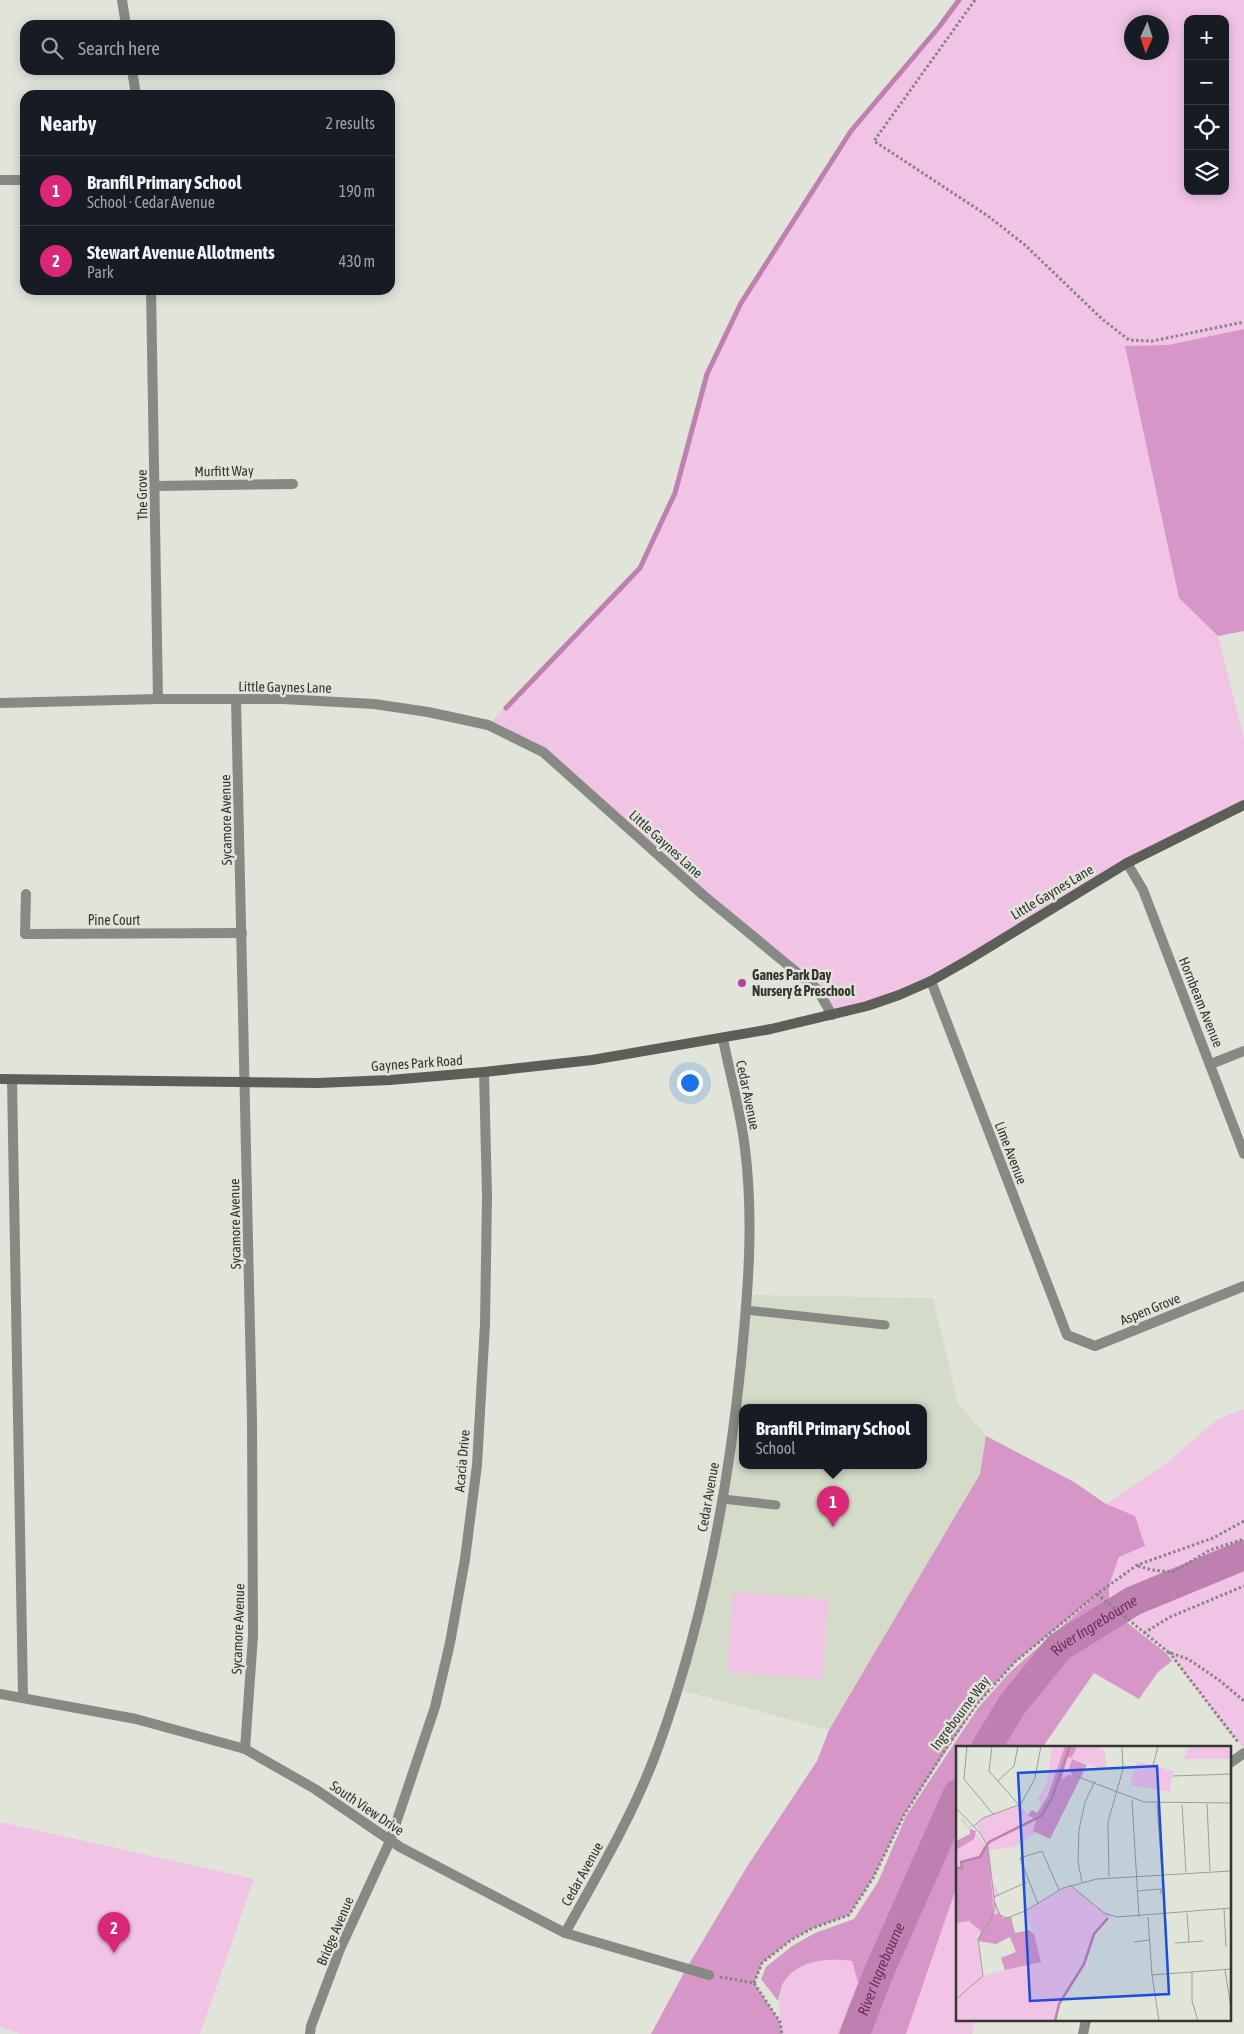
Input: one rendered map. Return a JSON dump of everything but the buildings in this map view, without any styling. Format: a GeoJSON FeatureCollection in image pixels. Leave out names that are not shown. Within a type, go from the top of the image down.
{"type":"FeatureCollection","features":[{"type":"Feature","properties":{"kind":"street"},"geometry":{"type":"LineString","coordinates":[[122,0],[125,20]]}},
{"type":"Feature","properties":{"kind":"street"},"geometry":{"type":"LineString","coordinates":[[133,75],[135,90]]}},
{"type":"Feature","properties":{"kind":"street"},"geometry":{"type":"LineString","coordinates":[[0,180],[20,180]]}},
{"type":"Feature","properties":{"kind":"street","name":"The Grove"},"geometry":{"type":"LineString","coordinates":[[151,295],[158,699]]}},
{"type":"Feature","properties":{"kind":"street","name":"Murfitt Way"},"geometry":{"type":"LineString","coordinates":[[155,486],[293,484]]}},
{"type":"Feature","properties":{"kind":"street","name":"Little Gaynes Lane"},"geometry":{"type":"LineString","coordinates":[[0,703],[158,699],[283,699],[374,704],[488,725],[543,752],[703,895],[817,989],[832,1016],[891,998],[930,981],[1127,863],[1244,805]]}},
{"type":"Feature","properties":{"kind":"street","name":"Sycamore Avenue"},"geometry":{"type":"LineString","coordinates":[[236,699],[252,1410],[253,1636],[245,1748]]}},
{"type":"Feature","properties":{"kind":"street","name":"Hornbeam Avenue"},"geometry":{"type":"LineString","coordinates":[[1127,863],[1144,890],[1244,1154]]}},
{"type":"Feature","properties":{"kind":"street","name":"Pine Court"},"geometry":{"type":"LineString","coordinates":[[26,894],[26,934],[242,933]]}},
{"type":"Feature","properties":{"kind":"street","name":"Lime Avenue"},"geometry":{"type":"LineString","coordinates":[[930,981],[1066,1335]]}},
{"type":"Feature","properties":{"kind":"street","name":"Gaynes Park Road"},"geometry":{"type":"LineString","coordinates":[[0,1079],[327,1083],[484,1072],[592,1060],[723,1039],[832,1016]]}},
{"type":"Feature","properties":{"kind":"street","name":"Cedar Avenue"},"geometry":{"type":"LineString","coordinates":[[565,1933],[620,1834],[658,1747],[698,1617],[723,1499],[737,1398],[746,1310],[751,1222],[745,1148],[723,1039]]}},
{"type":"Feature","properties":{"kind":"street"},"geometry":{"type":"LineString","coordinates":[[1211,1064],[1244,1051]]}},
{"type":"Feature","properties":{"kind":"street","name":"Acacia Drive"},"geometry":{"type":"LineString","coordinates":[[390,1841],[435,1707],[448,1652],[465,1558],[476,1474],[485,1314],[487,1196],[484,1072]]}},
{"type":"Feature","properties":{"kind":"street"},"geometry":{"type":"LineString","coordinates":[[12,1080],[23,1697]]}},
{"type":"Feature","properties":{"kind":"street","name":"Aspen Grove"},"geometry":{"type":"LineString","coordinates":[[1066,1335],[1095,1346],[1244,1286]]}},
{"type":"Feature","properties":{"kind":"street","name":"South View Drive"},"geometry":{"type":"LineString","coordinates":[[0,1694],[136,1719],[245,1748],[314,1789],[390,1841],[565,1933],[709,1975]]}},
{"type":"Feature","properties":{"kind":"street"},"geometry":{"type":"LineString","coordinates":[[1232,1762],[1244,1753]]}},
{"type":"Feature","properties":{"kind":"street","name":"Bridge Avenue"},"geometry":{"type":"LineString","coordinates":[[310,2034],[311,2026],[340,1949],[390,1841]]}},
{"type":"Feature","properties":{"kind":"lane"},"geometry":{"type":"LineString","coordinates":[[746,1310],[885,1325]]}},
{"type":"Feature","properties":{"kind":"lane"},"geometry":{"type":"LineString","coordinates":[[723,1499],[776,1505]]}},
{"type":"Feature","properties":{"kind":"path"},"geometry":{"type":"LineString","coordinates":[[975,0],[874,141],[988,216],[1025,245],[1102,319],[1129,340],[1152,341],[1244,322]]}},
{"type":"Feature","properties":{"kind":"path","name":"Ingrebourne Way"},"geometry":{"type":"LineString","coordinates":[[754,1983],[762,1963],[791,1940],[813,1928],[849,1915],[873,1878],[904,1815],[977,1704],[1015,1662],[1097,1594],[1137,1565],[1213,1538],[1244,1521]]}},
{"type":"Feature","properties":{"kind":"path"},"geometry":{"type":"LineString","coordinates":[[1137,1565],[1152,1570],[1174,1572],[1210,1550],[1244,1539]]}},
{"type":"Feature","properties":{"kind":"path"},"geometry":{"type":"LineString","coordinates":[[1144,1633],[1170,1617],[1244,1586]]}},
{"type":"Feature","properties":{"kind":"path"},"geometry":{"type":"LineString","coordinates":[[1097,1594],[1168,1652],[1229,1733],[1244,1748]]}},
{"type":"Feature","properties":{"kind":"path"},"geometry":{"type":"LineString","coordinates":[[1168,1652],[1188,1660],[1219,1680],[1244,1701]]}},
{"type":"Feature","properties":{"kind":"path"},"geometry":{"type":"LineString","coordinates":[[709,1975],[754,1983],[780,2022],[782,2034]]}},
{"type":"Feature","properties":{"kind":"shaded area"},"geometry":{"type":"Polygon","coordinates":[[[959,0],[1244,0],[1244,329],[1168,345],[1125,346],[1179,598],[1218,636],[1244,739],[1244,805],[1129,861],[931,981],[832,1015],[817,989],[543,752],[488,725],[640,568],[675,493],[707,374],[741,303],[851,131],[939,27],[959,0]]]}},
{"type":"Feature","properties":{"kind":"shaded area"},"geometry":{"type":"Polygon","coordinates":[[[1244,329],[1244,631],[1218,636],[1179,598],[1125,346],[1168,345],[1244,329]]]}},
{"type":"Feature","properties":{"kind":"shaded area"},"geometry":{"type":"Polygon","coordinates":[[[748,1295],[933,1298],[958,1403],[986,1436],[980,1474],[829,1730],[677,1689],[723,1499],[748,1295]]]}},
{"type":"Feature","properties":{"kind":"shaded area"},"geometry":{"type":"Polygon","coordinates":[[[1244,1409],[1244,1748],[1229,1733],[1168,1652],[1113,1607],[1109,1585],[1119,1557],[1106,1504],[1164,1465],[1218,1419],[1244,1409]]]}},
{"type":"Feature","properties":{"kind":"shaded area"},"geometry":{"type":"Polygon","coordinates":[[[986,1436],[1074,1482],[1106,1504],[1135,1516],[1145,1546],[1119,1557],[1109,1585],[1110,1609],[1166,1653],[1172,1661],[1158,1672],[1139,1699],[1094,1673],[1043,1746],[956,1746],[956,1889],[906,2034],[838,2034],[858,1983],[852,1961],[816,1961],[800,1967],[792,1972],[784,1981],[778,2001],[761,1979],[766,1967],[792,1946],[815,1933],[854,1919],[878,1882],[906,1816],[978,1708],[1009,1673],[1103,1590],[1015,1662],[977,1704],[904,1815],[873,1878],[849,1915],[813,1928],[791,1940],[762,1963],[754,1983],[780,2022],[782,2034],[651,2034],[686,1969],[748,1865],[817,1761],[829,1730],[980,1474],[986,1436]]]}},
{"type":"Feature","properties":{"kind":"shaded area"},"geometry":{"type":"Polygon","coordinates":[[[733,1592],[828,1599],[822,1679],[727,1672],[733,1592]]]}},
{"type":"Feature","properties":{"kind":"shaded area"},"geometry":{"type":"Polygon","coordinates":[[[0,1822],[254,1879],[200,2034],[21,2034],[0,2027],[0,1822]]]}},
{"type":"Feature","properties":{"kind":"shaded area"},"geometry":{"type":"Polygon","coordinates":[[[956,1889],[956,2022],[974,2022],[972,2034],[906,2034],[956,1889]]]}},
{"type":"Feature","properties":{"kind":"shaded area"},"geometry":{"type":"Polygon","coordinates":[[[830,1958],[852,1961],[858,1983],[839,2034],[782,2034],[780,1995],[787,1977],[803,1965],[830,1958]]]}},
{"type":"Feature","properties":{"kind":"waterway"},"geometry":{"type":"LineString","coordinates":[[506,708],[640,568],[675,493],[707,374],[741,303],[851,131],[939,27],[959,0]]}},
{"type":"Feature","properties":{"kind":"waterway","name":"River Ingrebourne"},"geometry":{"type":"LineString","coordinates":[[987,1746],[1012,1705],[1059,1647],[1133,1601],[1244,1555]]}},
{"type":"Feature","properties":{"kind":"waterway","name":"River Ingrebourne"},"geometry":{"type":"LineString","coordinates":[[855,2034],[878,1974],[956,1798]]}},
{"type":"Feature","properties":{"kind":"place","name":"Ganes Park Day Nursery & Preschool"},"geometry":{"type":"Point","coordinates":[742,983]}},
{"type":"Feature","properties":{"kind":"place","name":"Branfil Primary School"},"geometry":{"type":"Point","coordinates":[833,1527]}},
{"type":"Feature","properties":{"kind":"place","name":"Stewart Avenue Allotments"},"geometry":{"type":"Point","coordinates":[114,1953]}}]}
